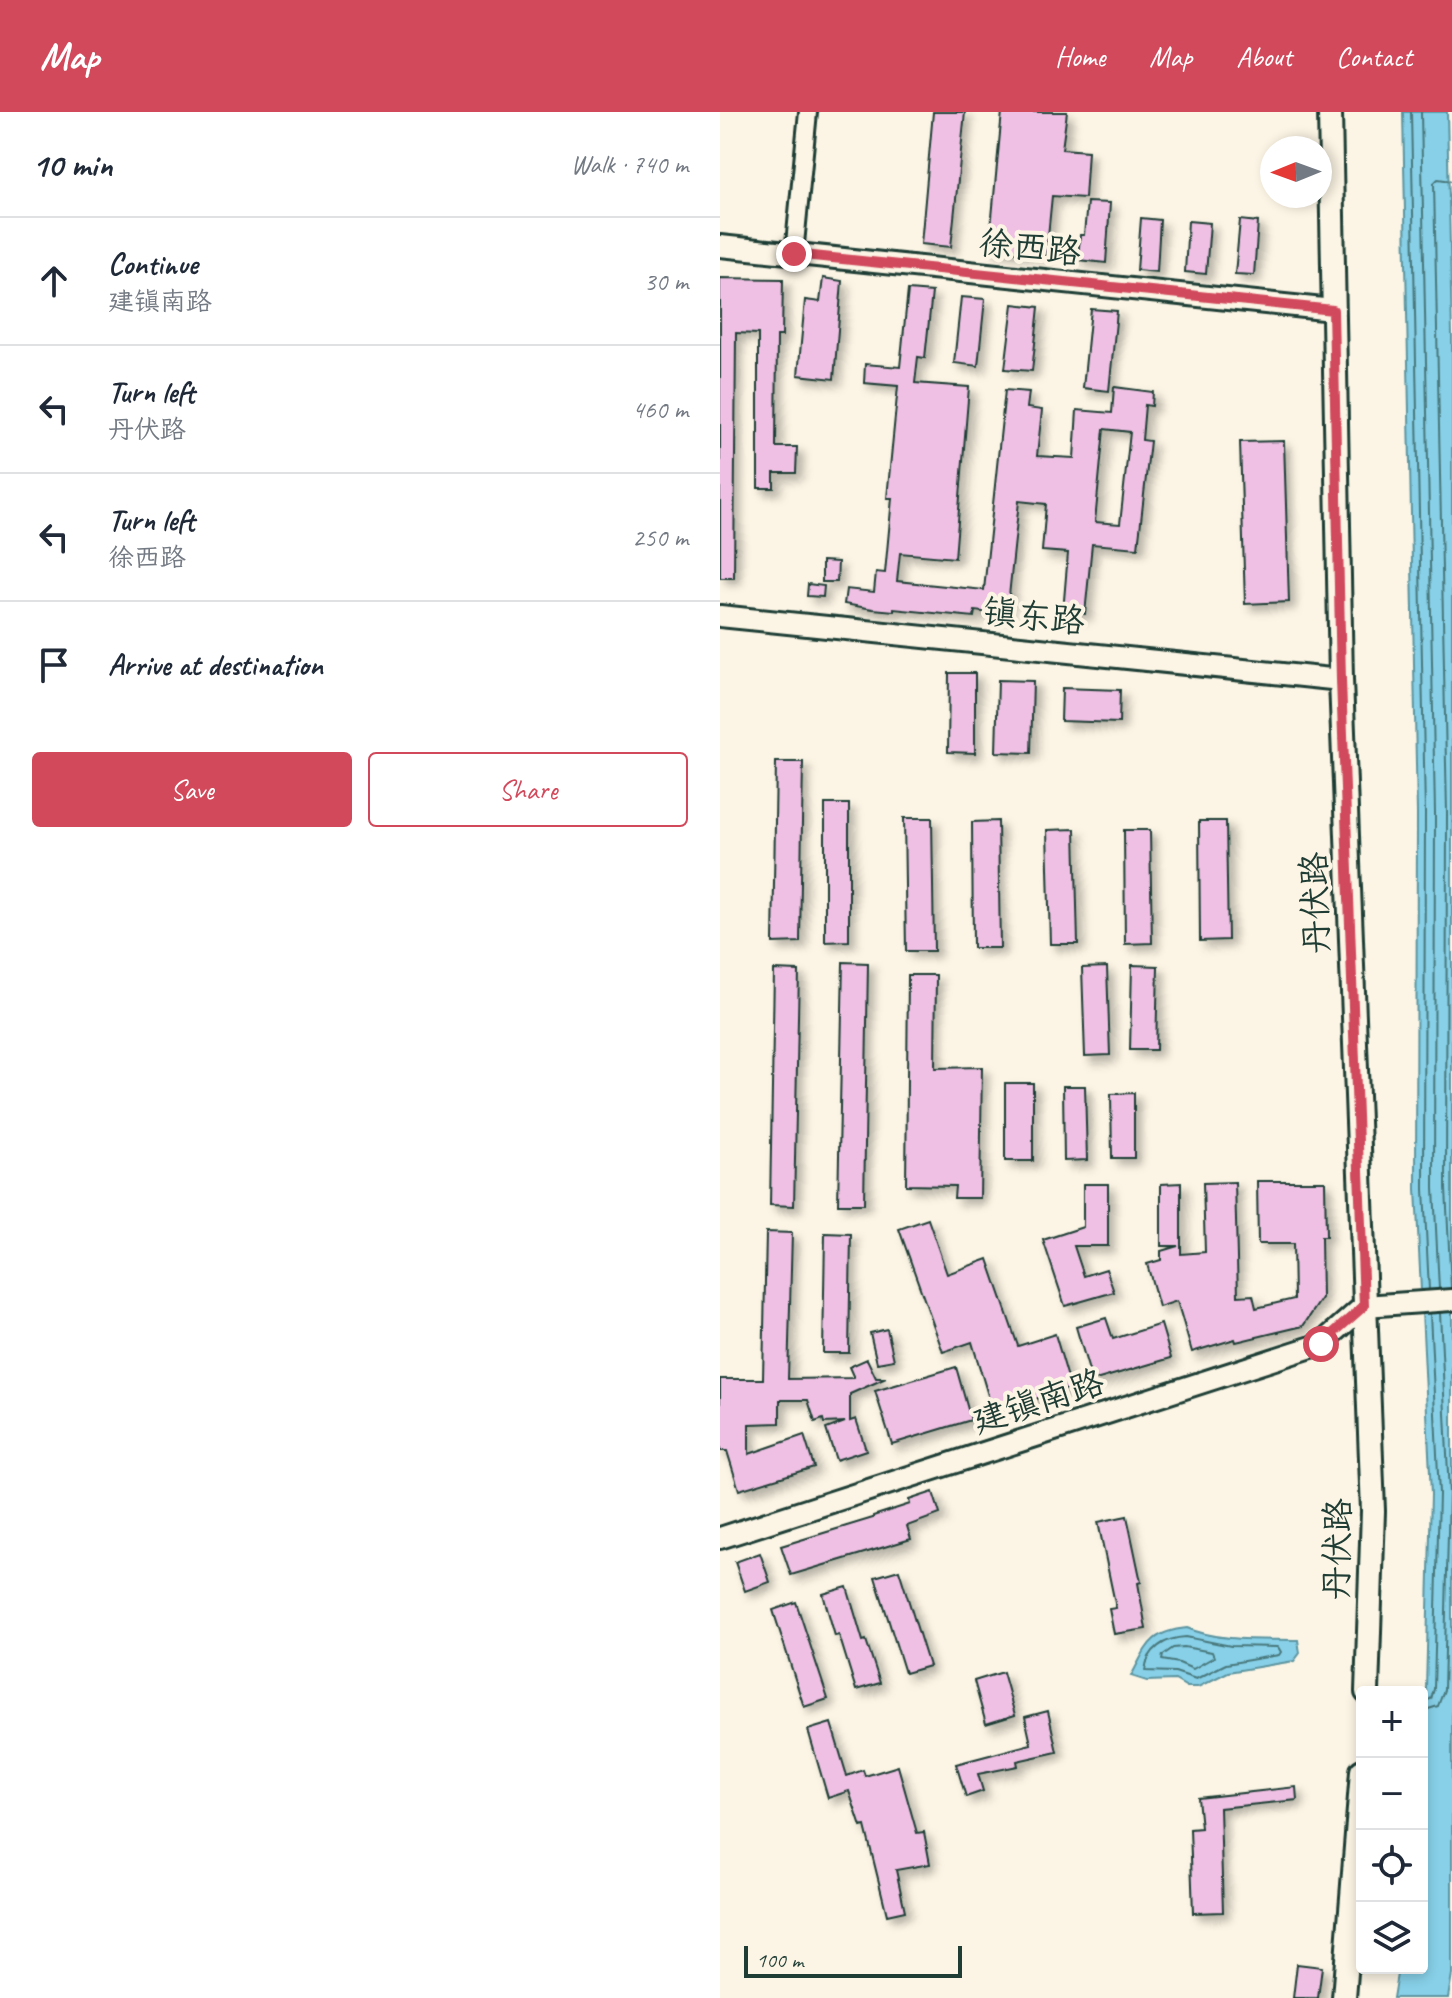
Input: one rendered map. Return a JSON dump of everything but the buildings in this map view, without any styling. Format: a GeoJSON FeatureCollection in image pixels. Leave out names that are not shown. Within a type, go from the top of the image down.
{"type":"FeatureCollection","features":[{"type":"Feature","properties":{"kind":"main road","name":"丹伏路"},"geometry":{"type":"LineString","coordinates":[[1330,112],[1341,680],[1373,1511],[1367,1686]]}},
{"type":"Feature","properties":{"kind":"main road"},"geometry":{"type":"LineString","coordinates":[[1344,1998],[1359,1830]]}},
{"type":"Feature","properties":{"kind":"street"},"geometry":{"type":"LineString","coordinates":[[794,254],[808,112]]}},
{"type":"Feature","properties":{"kind":"street","name":"徐西路"},"geometry":{"type":"LineString","coordinates":[[720,246],[1333,310]]}},
{"type":"Feature","properties":{"kind":"street","name":"镇东路"},"geometry":{"type":"LineString","coordinates":[[720,616],[1341,680]]}},
{"type":"Feature","properties":{"kind":"street"},"geometry":{"type":"LineString","coordinates":[[1364,1306],[1452,1300]]}},
{"type":"Feature","properties":{"kind":"street","name":"建镇南路"},"geometry":{"type":"LineString","coordinates":[[720,1538],[1321,1344],[1364,1306]]}},
{"type":"Feature","properties":{"kind":"water"},"geometry":{"type":"Polygon","coordinates":[[[1403,112],[1447,112],[1452,337],[1452,1974],[1448,1998],[1393,1998],[1397,1974],[1428,1974],[1426,1686],[1431,1494],[1416,1189],[1417,814],[1403,112]]]}},
{"type":"Feature","properties":{"kind":"water"},"geometry":{"type":"Polygon","coordinates":[[[1187,1628],[1227,1638],[1298,1640],[1300,1653],[1294,1661],[1228,1672],[1198,1687],[1187,1687],[1175,1680],[1147,1681],[1131,1676],[1151,1642],[1165,1633],[1187,1628]]]}},
{"type":"Feature","properties":{"kind":"route"},"geometry":{"type":"LineString","coordinates":[[794,254],[1333,310],[1341,680],[1364,1306],[1321,1344]]}}]}
